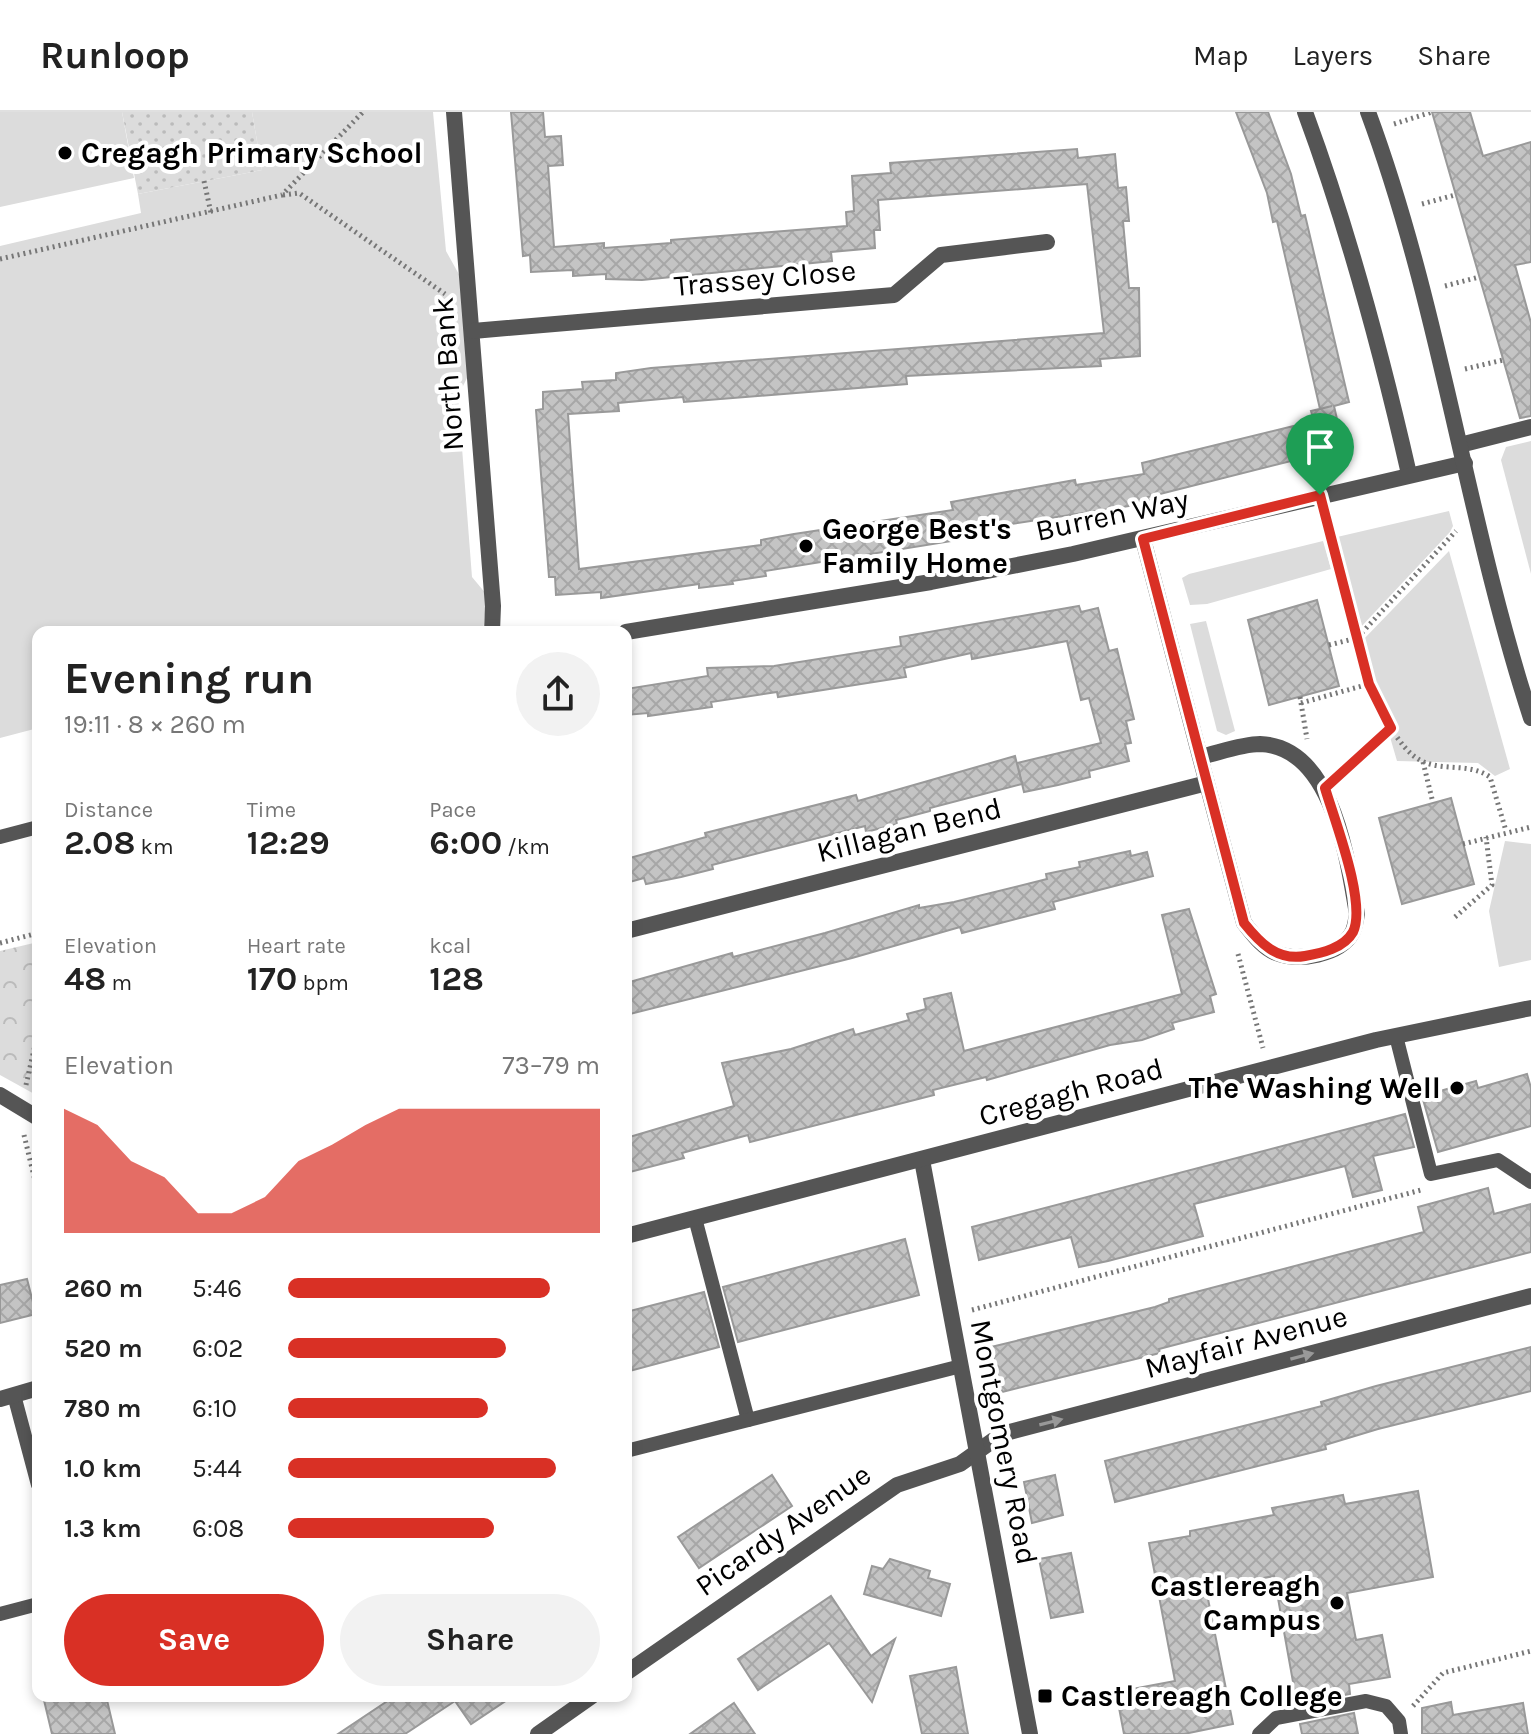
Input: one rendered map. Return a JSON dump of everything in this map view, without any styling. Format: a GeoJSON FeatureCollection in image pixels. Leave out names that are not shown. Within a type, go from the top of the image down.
{"type":"FeatureCollection","features":[{"type":"Feature","properties":{"kind":"street","name":"North Bank"},"geometry":{"type":"LineString","coordinates":[[454,112],[473,331],[492,626]]}},
{"type":"Feature","properties":{"kind":"street"},"geometry":{"type":"LineString","coordinates":[[1305,112],[1350,241],[1382,353],[1409,474]]}},
{"type":"Feature","properties":{"kind":"street"},"geometry":{"type":"LineString","coordinates":[[1368,112],[1401,210],[1423,291],[1531,718]]}},
{"type":"Feature","properties":{"kind":"street","name":"Trassey Close"},"geometry":{"type":"LineString","coordinates":[[473,331],[894,295],[941,255],[1047,242]]}},
{"type":"Feature","properties":{"kind":"street"},"geometry":{"type":"LineString","coordinates":[[1460,445],[1531,427]]}},
{"type":"Feature","properties":{"kind":"street","name":"Burren Way"},"geometry":{"type":"LineString","coordinates":[[632,631],[931,582],[1143,539],[1465,463]]}},
{"type":"Feature","properties":{"kind":"street"},"geometry":{"type":"LineString","coordinates":[[1143,539],[1200,757],[1244,923],[1266,946],[1294,958],[1337,947],[1352,933],[1357,914],[1325,788],[1307,764],[1285,750],[1260,744],[1200,757]]}},
{"type":"Feature","properties":{"kind":"street","name":"Killagan Bend"},"geometry":{"type":"LineString","coordinates":[[632,929],[1207,783]]}},
{"type":"Feature","properties":{"kind":"street","name":"Cregagh Road"},"geometry":{"type":"LineString","coordinates":[[632,1234],[1396,1036],[1531,1008]]}},
{"type":"Feature","properties":{"kind":"street"},"geometry":{"type":"LineString","coordinates":[[0,1095],[32,1114]]}},
{"type":"Feature","properties":{"kind":"street","name":"Montgomery Road"},"geometry":{"type":"LineString","coordinates":[[922,1160],[1030,1734]]}},
{"type":"Feature","properties":{"kind":"street","name":"Mayfair Avenue"},"geometry":{"type":"LineString","coordinates":[[978,1448],[1002,1434],[1531,1296]]}},
{"type":"Feature","properties":{"kind":"street"},"geometry":{"type":"LineString","coordinates":[[7,1397],[32,1390]]}},
{"type":"Feature","properties":{"kind":"street","name":"Picardy Avenue"},"geometry":{"type":"LineString","coordinates":[[632,1669],[897,1485],[960,1464],[978,1448]]}},
{"type":"Feature","properties":{"kind":"street"},"geometry":{"type":"LineString","coordinates":[[538,1734],[583,1702]]}},
{"type":"Feature","properties":{"kind":"lane"},"geometry":{"type":"LineString","coordinates":[[0,837],[32,829]]}},
{"type":"Feature","properties":{"kind":"lane"},"geometry":{"type":"LineString","coordinates":[[1396,1036],[1431,1174],[1498,1160],[1531,1182]]}},
{"type":"Feature","properties":{"kind":"lane"},"geometry":{"type":"LineString","coordinates":[[695,1218],[748,1420]]}},
{"type":"Feature","properties":{"kind":"lane"},"geometry":{"type":"LineString","coordinates":[[632,1449],[961,1366]]}},
{"type":"Feature","properties":{"kind":"lane"},"geometry":{"type":"LineString","coordinates":[[7,1397],[32,1468]]}},
{"type":"Feature","properties":{"kind":"lane"},"geometry":{"type":"LineString","coordinates":[[0,1614],[32,1606]]}},
{"type":"Feature","properties":{"kind":"lane"},"geometry":{"type":"LineString","coordinates":[[1259,1734],[1276,1718],[1366,1701],[1386,1706],[1400,1728]]}},
{"type":"Feature","properties":{"kind":"path"},"geometry":{"type":"LineString","coordinates":[[282,195],[363,112]]}},
{"type":"Feature","properties":{"kind":"path"},"geometry":{"type":"LineString","coordinates":[[1374,130],[1432,112]]}},
{"type":"Feature","properties":{"kind":"path"},"geometry":{"type":"LineString","coordinates":[[204,181],[211,213]]}},
{"type":"Feature","properties":{"kind":"path"},"geometry":{"type":"LineString","coordinates":[[0,259],[299,193],[428,284],[471,309]]}},
{"type":"Feature","properties":{"kind":"path"},"geometry":{"type":"LineString","coordinates":[[1401,210],[1455,195]]}},
{"type":"Feature","properties":{"kind":"path"},"geometry":{"type":"LineString","coordinates":[[1423,291],[1479,277]]}},
{"type":"Feature","properties":{"kind":"path"},"geometry":{"type":"LineString","coordinates":[[1443,374],[1503,360]]}},
{"type":"Feature","properties":{"kind":"path"},"geometry":{"type":"LineString","coordinates":[[1320,495],[1369,684],[1391,728],[1423,762],[1433,803]]}},
{"type":"Feature","properties":{"kind":"path"},"geometry":{"type":"LineString","coordinates":[[1329,645],[1357,638],[1476,510]]}},
{"type":"Feature","properties":{"kind":"path"},"geometry":{"type":"LineString","coordinates":[[1307,724],[1300,700],[1369,684]]}},
{"type":"Feature","properties":{"kind":"path"},"geometry":{"type":"LineString","coordinates":[[1325,788],[1391,728]]}},
{"type":"Feature","properties":{"kind":"path"},"geometry":{"type":"LineString","coordinates":[[1423,762],[1480,770],[1490,777],[1506,831]]}},
{"type":"Feature","properties":{"kind":"path"},"geometry":{"type":"LineString","coordinates":[[1463,844],[1531,827]]}},
{"type":"Feature","properties":{"kind":"path"},"geometry":{"type":"LineString","coordinates":[[1455,917],[1492,885],[1486,837]]}},
{"type":"Feature","properties":{"kind":"path"},"geometry":{"type":"LineString","coordinates":[[0,943],[32,935]]}},
{"type":"Feature","properties":{"kind":"path"},"geometry":{"type":"LineString","coordinates":[[952,1315],[1419,1193],[1431,1174]]}},
{"type":"Feature","properties":{"kind":"path"},"geometry":{"type":"LineString","coordinates":[[1400,1728],[1443,1673],[1531,1651]]}},
{"type":"Feature","properties":{"kind":"green space","name":"Cregagh Primary School"},"geometry":{"type":"Polygon","coordinates":[[[0,112],[122,112],[134,178],[0,207],[0,112]]]}},
{"type":"Feature","properties":{"kind":"green space"},"geometry":{"type":"Polygon","coordinates":[[[122,112],[252,112],[262,170],[138,194],[122,112]]]}},
{"type":"Feature","properties":{"kind":"green space"},"geometry":{"type":"Polygon","coordinates":[[[252,112],[433,112],[446,251],[461,278],[469,374],[458,396],[472,577],[487,595],[484,626],[32,626],[32,730],[0,738],[0,246],[141,213],[138,194],[262,170],[252,112]]]}},
{"type":"Feature","properties":{"kind":"green space"},"geometry":{"type":"Polygon","coordinates":[[[1531,441],[1531,574],[1501,460],[1506,447],[1531,441]]]}},
{"type":"Feature","properties":{"kind":"green space"},"geometry":{"type":"Polygon","coordinates":[[[1449,511],[1453,526],[1450,532],[1360,628],[1337,537],[1449,511]]]}},
{"type":"Feature","properties":{"kind":"green space"},"geometry":{"type":"Polygon","coordinates":[[[1323,541],[1331,569],[1207,604],[1190,605],[1182,578],[1189,574],[1323,541]]]}},
{"type":"Feature","properties":{"kind":"green space"},"geometry":{"type":"Polygon","coordinates":[[[1449,551],[1510,769],[1495,776],[1478,763],[1397,761],[1362,641],[1449,551]]]}},
{"type":"Feature","properties":{"kind":"green space"},"geometry":{"type":"Polygon","coordinates":[[[1206,621],[1235,731],[1226,735],[1217,731],[1190,624],[1206,621]]]}},
{"type":"Feature","properties":{"kind":"green space"},"geometry":{"type":"Polygon","coordinates":[[[1505,841],[1531,844],[1531,960],[1499,967],[1489,911],[1505,841]]]}},
{"type":"Feature","properties":{"kind":"green space"},"geometry":{"type":"Polygon","coordinates":[[[32,943],[32,1093],[0,1075],[0,951],[32,943]]]}},
{"type":"Feature","properties":{"kind":"building"},"geometry":{"type":"Polygon","coordinates":[[[511,112],[543,112],[545,137],[561,136],[563,165],[548,166],[554,247],[604,243],[604,248],[847,226],[846,212],[854,211],[852,176],[891,173],[890,163],[1077,149],[1078,158],[1115,154],[1118,188],[1126,187],[1129,221],[1123,221],[1129,288],[1139,288],[1140,356],[1100,359],[1101,366],[906,376],[907,384],[684,402],[683,397],[618,403],[619,411],[568,414],[579,569],[761,545],[761,540],[953,510],[951,502],[1075,480],[1076,485],[1144,474],[1142,463],[1314,421],[1311,411],[1320,409],[1277,221],[1273,222],[1267,193],[1236,112],[1268,112],[1291,174],[1301,216],[1305,215],[1349,402],[1334,406],[1342,441],[1301,451],[1303,458],[1148,497],[1149,503],[991,527],[957,534],[958,540],[765,571],[766,576],[732,581],[733,584],[699,588],[699,584],[601,598],[601,592],[556,595],[555,577],[549,577],[536,410],[543,409],[543,392],[583,389],[582,382],[616,380],[616,373],[651,368],[1104,333],[1087,184],[878,200],[880,230],[874,230],[875,248],[831,252],[832,261],[642,280],[606,279],[606,274],[573,276],[573,270],[531,272],[530,255],[523,256],[511,112]]]}},
{"type":"Feature","properties":{"kind":"building"},"geometry":{"type":"Polygon","coordinates":[[[1432,112],[1470,112],[1483,156],[1531,142],[1531,262],[1515,265],[1531,323],[1531,416],[1520,418],[1432,112]]]}},
{"type":"Feature","properties":{"kind":"building"},"geometry":{"type":"Polygon","coordinates":[[[1317,600],[1339,686],[1269,705],[1248,620],[1317,600]]]}},
{"type":"Feature","properties":{"kind":"building"},"geometry":{"type":"Polygon","coordinates":[[[1079,606],[1081,612],[1098,608],[1109,651],[1117,649],[1134,719],[1126,721],[1131,743],[1125,744],[1129,761],[1089,771],[1090,777],[1024,792],[1017,763],[1101,743],[1089,698],[1081,700],[1067,641],[972,659],[971,653],[904,668],[906,677],[778,697],[777,692],[711,702],[712,707],[648,716],[648,713],[632,714],[632,688],[708,676],[707,668],[774,666],[901,646],[900,637],[1079,606]]]}},
{"type":"Feature","properties":{"kind":"building"},"geometry":{"type":"Polygon","coordinates":[[[1015,756],[1022,784],[930,808],[930,811],[896,820],[897,824],[866,832],[865,826],[712,865],[713,869],[681,877],[646,884],[644,878],[632,881],[632,857],[706,837],[705,833],[856,795],[858,801],[1015,756]]]}},
{"type":"Feature","properties":{"kind":"building"},"geometry":{"type":"Polygon","coordinates":[[[1451,798],[1474,884],[1402,904],[1379,818],[1451,798]]]}},
{"type":"Feature","properties":{"kind":"building"},"geometry":{"type":"Polygon","coordinates":[[[1130,851],[1131,856],[1147,852],[1153,876],[1053,902],[1055,909],[962,933],[960,927],[852,958],[632,1013],[632,981],[732,953],[733,957],[825,933],[919,905],[919,908],[954,902],[1047,879],[1046,874],[1080,867],[1079,862],[1130,851]]]}},
{"type":"Feature","properties":{"kind":"building"},"geometry":{"type":"Polygon","coordinates":[[[1189,909],[1216,994],[1210,996],[1214,1012],[1172,1023],[1174,1029],[1142,1040],[1110,1045],[987,1080],[986,1077],[933,1090],[934,1095],[750,1142],[748,1135],[682,1153],[684,1158],[632,1171],[632,1136],[734,1106],[722,1063],[791,1049],[853,1029],[855,1035],[909,1020],[907,1014],[926,1009],[924,999],[951,993],[964,1051],[1182,994],[1162,915],[1189,909]]]}},
{"type":"Feature","properties":{"kind":"building"},"geometry":{"type":"Polygon","coordinates":[[[1527,1074],[1531,1088],[1531,1126],[1438,1152],[1422,1096],[1476,1081],[1478,1088],[1527,1074]]]}},
{"type":"Feature","properties":{"kind":"building"},"geometry":{"type":"Polygon","coordinates":[[[1405,1114],[1414,1147],[1373,1156],[1382,1190],[1353,1197],[1345,1166],[1194,1204],[1203,1236],[1108,1261],[1079,1267],[1071,1237],[979,1260],[972,1227],[1405,1114]]]}},
{"type":"Feature","properties":{"kind":"building"},"geometry":{"type":"Polygon","coordinates":[[[1488,1188],[1494,1214],[1531,1204],[1531,1252],[1159,1349],[1160,1353],[1002,1392],[991,1347],[1155,1307],[1169,1302],[1169,1299],[1424,1232],[1418,1207],[1488,1188]]]}},
{"type":"Feature","properties":{"kind":"building"},"geometry":{"type":"Polygon","coordinates":[[[905,1239],[919,1295],[738,1342],[723,1287],[905,1239]]]}},
{"type":"Feature","properties":{"kind":"building"},"geometry":{"type":"Polygon","coordinates":[[[27,1279],[32,1315],[0,1323],[0,1285],[27,1279]]]}},
{"type":"Feature","properties":{"kind":"building"},"geometry":{"type":"Polygon","coordinates":[[[704,1292],[719,1347],[632,1370],[632,1310],[704,1292]]]}},
{"type":"Feature","properties":{"kind":"building"},"geometry":{"type":"Polygon","coordinates":[[[1531,1347],[1531,1391],[1378,1429],[1325,1445],[1326,1449],[1115,1502],[1105,1461],[1322,1406],[1321,1402],[1376,1386],[1531,1347]]]}},
{"type":"Feature","properties":{"kind":"building"},"geometry":{"type":"Polygon","coordinates":[[[772,1475],[792,1506],[699,1568],[678,1537],[772,1475]]]}},
{"type":"Feature","properties":{"kind":"building"},"geometry":{"type":"Polygon","coordinates":[[[1055,1475],[1063,1515],[1032,1523],[1024,1482],[1055,1475]]]}},
{"type":"Feature","properties":{"kind":"building"},"geometry":{"type":"Polygon","coordinates":[[[1418,1491],[1433,1577],[1347,1593],[1356,1640],[1382,1635],[1390,1677],[1349,1684],[1350,1694],[1297,1704],[1274,1576],[1206,1589],[1233,1724],[1184,1734],[1124,1734],[1116,1692],[1175,1681],[1149,1543],[1190,1536],[1190,1531],[1274,1515],[1272,1508],[1343,1495],[1345,1504],[1418,1491]]]}},
{"type":"Feature","properties":{"kind":"building"},"geometry":{"type":"Polygon","coordinates":[[[1071,1553],[1083,1612],[1051,1618],[1039,1559],[1071,1553]]]}},
{"type":"Feature","properties":{"kind":"building"},"geometry":{"type":"Polygon","coordinates":[[[890,1559],[930,1571],[928,1578],[950,1584],[941,1616],[864,1594],[872,1566],[883,1569],[890,1559]]]}},
{"type":"Feature","properties":{"kind":"building"},"geometry":{"type":"Polygon","coordinates":[[[831,1596],[871,1656],[895,1639],[872,1702],[829,1643],[758,1690],[738,1659],[831,1596]]]}},
{"type":"Feature","properties":{"kind":"building"},"geometry":{"type":"Polygon","coordinates":[[[956,1667],[968,1734],[922,1734],[910,1676],[956,1667]]]}},
{"type":"Feature","properties":{"kind":"building"},"geometry":{"type":"Polygon","coordinates":[[[44,1702],[107,1702],[115,1734],[52,1734],[44,1702]]]}},
{"type":"Feature","properties":{"kind":"building"},"geometry":{"type":"Polygon","coordinates":[[[386,1702],[453,1702],[405,1734],[338,1734],[386,1702]]]}},
{"type":"Feature","properties":{"kind":"building"},"geometry":{"type":"Polygon","coordinates":[[[456,1702],[504,1702],[471,1724],[456,1702]]]}},
{"type":"Feature","properties":{"kind":"building"},"geometry":{"type":"Polygon","coordinates":[[[1451,1702],[1453,1715],[1523,1703],[1528,1734],[1422,1734],[1422,1708],[1451,1702]]]}},
{"type":"Feature","properties":{"kind":"building"},"geometry":{"type":"Polygon","coordinates":[[[734,1703],[755,1734],[690,1734],[734,1703]]]}},
{"type":"Feature","properties":{"kind":"building"},"geometry":{"type":"Polygon","coordinates":[[[1354,1713],[1358,1734],[1302,1734],[1300,1724],[1354,1713]]]}},
{"type":"Feature","properties":{"kind":"place","name":"Cregagh Primary School"},"geometry":{"type":"Point","coordinates":[65,153]}},
{"type":"Feature","properties":{"kind":"place","name":"George Best's Family Home"},"geometry":{"type":"Point","coordinates":[806,546]}},
{"type":"Feature","properties":{"kind":"place","name":"The Washing Well"},"geometry":{"type":"Point","coordinates":[1457,1088]}},
{"type":"Feature","properties":{"kind":"place","name":"Castlereagh Campus"},"geometry":{"type":"Point","coordinates":[1337,1603]}},
{"type":"Feature","properties":{"kind":"place","name":"Castlereagh College"},"geometry":{"type":"Point","coordinates":[1045,1696]}},
{"type":"Feature","properties":{"kind":"route"},"geometry":{"type":"LineString","coordinates":[[1320,495],[1369,684],[1391,728],[1325,788],[1357,914],[1352,933],[1337,947],[1294,958],[1275,953],[1257,940],[1244,923],[1143,539],[1320,495]]}}]}
